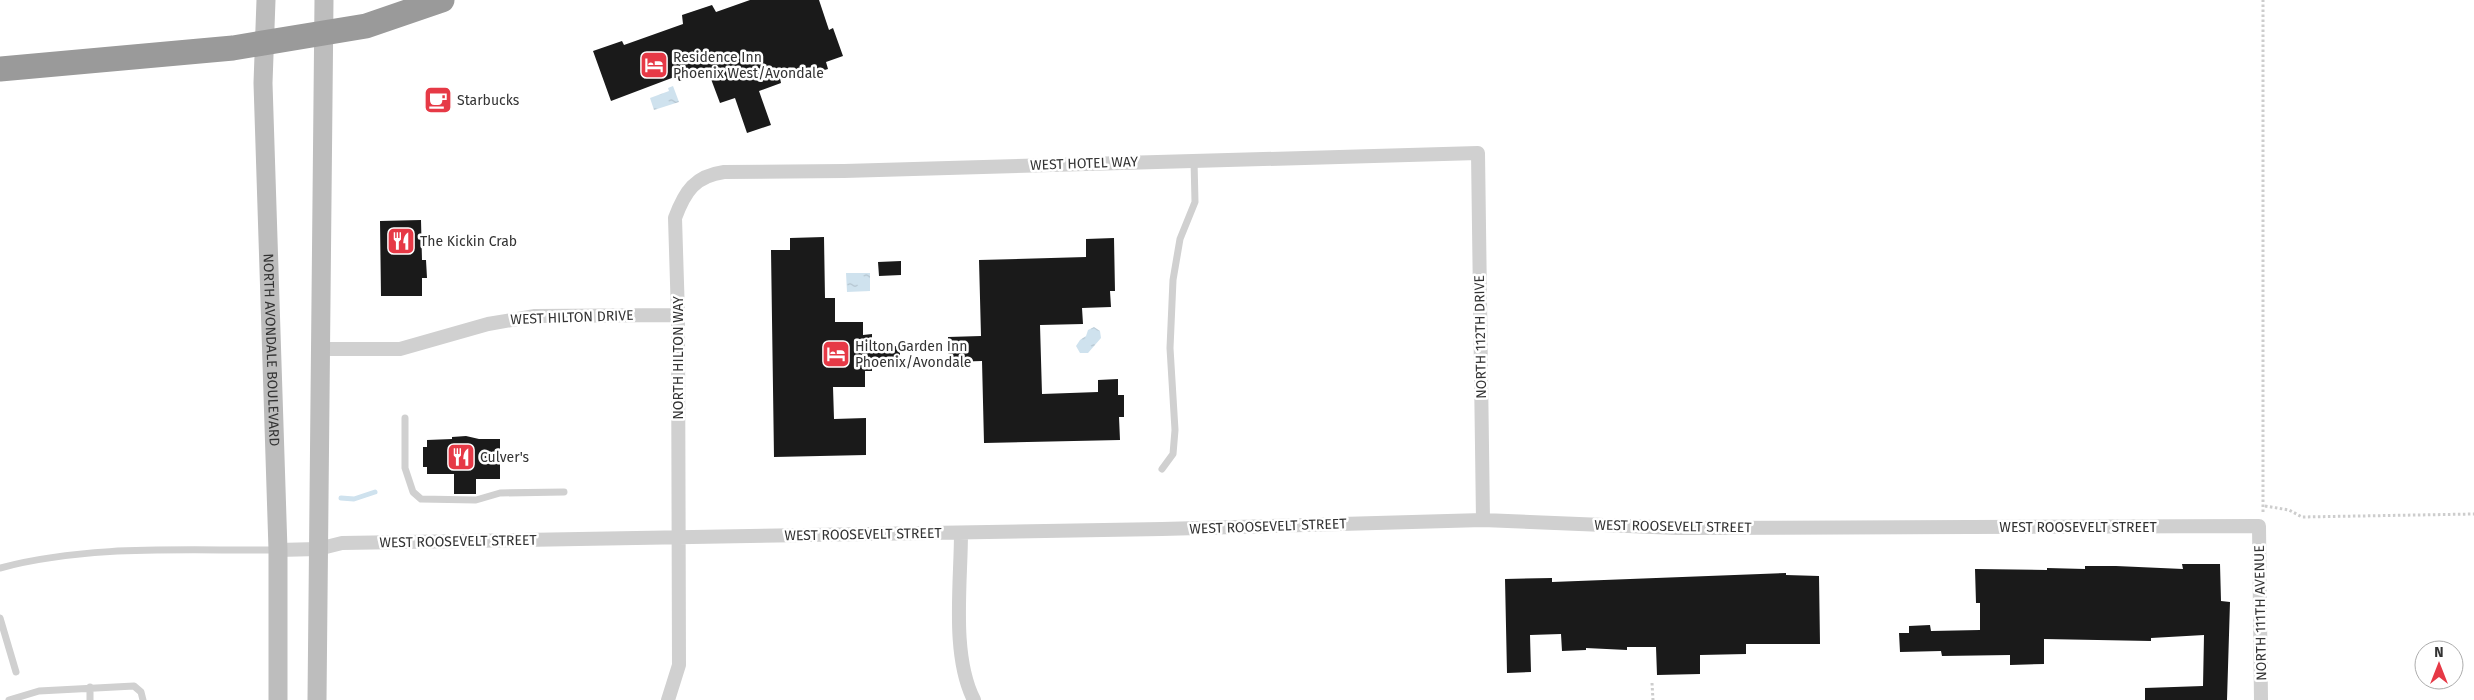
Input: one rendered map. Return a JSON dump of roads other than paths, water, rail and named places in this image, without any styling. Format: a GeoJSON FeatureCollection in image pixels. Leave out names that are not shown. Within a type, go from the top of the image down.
{"type":"FeatureCollection","features":[{"type":"Feature","properties":{"kind":"highway"},"geometry":{"type":"LineString","coordinates":[[0,69],[233,48],[366,26],[442,0]]}},
{"type":"Feature","properties":{"kind":"main road","name":"NORTH AVONDALE BOULEVARD"},"geometry":{"type":"LineString","coordinates":[[266,0],[263,83],[278,550],[278,700]]}},
{"type":"Feature","properties":{"kind":"main road"},"geometry":{"type":"LineString","coordinates":[[317,700],[324,0]]}},
{"type":"Feature","properties":{"kind":"street","name":"WEST HOTEL WAY"},"geometry":{"type":"LineString","coordinates":[[694,184],[706,174],[724,172],[1478,153]]}},
{"type":"Feature","properties":{"kind":"street","name":"NORTH 112TH DRIVE"},"geometry":{"type":"LineString","coordinates":[[1478,153],[1483,520]]}},
{"type":"Feature","properties":{"kind":"street","name":"NORTH HILTON WAY"},"geometry":{"type":"LineString","coordinates":[[668,700],[679,665],[678,315],[675,218],[680,203],[694,184]]}},
{"type":"Feature","properties":{"kind":"street","name":"WEST HILTON DRIVE"},"geometry":{"type":"LineString","coordinates":[[320,349],[400,349],[488,324],[535,316],[678,315]]}},
{"type":"Feature","properties":{"kind":"street","name":"WEST ROOSEVELT STREET"},"geometry":{"type":"LineString","coordinates":[[278,550],[318,549],[342,543],[962,533],[1483,520],[1677,528],[2259,526]]}},
{"type":"Feature","properties":{"kind":"street","name":"NORTH 111TH AVENUE"},"geometry":{"type":"LineString","coordinates":[[2259,526],[2261,700]]}},
{"type":"Feature","properties":{"kind":"street"},"geometry":{"type":"LineString","coordinates":[[962,533],[960,648],[965,678],[974,700]]}},
{"type":"Feature","properties":{"kind":"lane"},"geometry":{"type":"LineString","coordinates":[[1162,469],[1173,454],[1175,430],[1170,348],[1172,288],[1180,239],[1195,202],[1194,160]]}},
{"type":"Feature","properties":{"kind":"lane"},"geometry":{"type":"LineString","coordinates":[[405,418],[405,468],[413,492],[421,499],[476,500],[500,493],[564,492]]}},
{"type":"Feature","properties":{"kind":"lane"},"geometry":{"type":"LineString","coordinates":[[0,568],[22,562],[93,552],[278,550]]}},
{"type":"Feature","properties":{"kind":"lane"},"geometry":{"type":"LineString","coordinates":[[0,618],[16,672]]}},
{"type":"Feature","properties":{"kind":"lane"},"geometry":{"type":"LineString","coordinates":[[9,700],[39,691],[134,686],[141,692],[143,700]]}},
{"type":"Feature","properties":{"kind":"lane"},"geometry":{"type":"LineString","coordinates":[[90,688],[90,700]]}},
{"type":"Feature","properties":{"kind":"lane"},"geometry":{"type":"LineString","coordinates":[[39,691],[39,700]]}},
{"type":"Feature","properties":{"kind":"water"},"geometry":{"type":"Polygon","coordinates":[[[673,86],[679,102],[654,110],[650,98],[669,91],[668,88],[673,86]]]}},
{"type":"Feature","properties":{"kind":"water"},"geometry":{"type":"Polygon","coordinates":[[[846,273],[870,273],[870,291],[847,292],[846,273]]]}},
{"type":"Feature","properties":{"kind":"water"},"geometry":{"type":"Polygon","coordinates":[[[1094,327],[1100,331],[1101,338],[1088,353],[1080,353],[1076,346],[1086,336],[1088,330],[1094,327]]]}},
{"type":"Feature","properties":{"kind":"waterway"},"geometry":{"type":"LineString","coordinates":[[341,498],[354,499],[375,492]]}},
{"type":"Feature","properties":{"kind":"place","name":"Residence Inn Phoenix West/Avondale"},"geometry":{"type":"Point","coordinates":[654,65]}},
{"type":"Feature","properties":{"kind":"place","name":"Starbucks"},"geometry":{"type":"Point","coordinates":[438,100]}},
{"type":"Feature","properties":{"kind":"place","name":"The Kickin Crab"},"geometry":{"type":"Point","coordinates":[401,241]}},
{"type":"Feature","properties":{"kind":"place","name":"Hilton Garden Inn Phoenix/Avondale"},"geometry":{"type":"Point","coordinates":[836,354]}},
{"type":"Feature","properties":{"kind":"place","name":"Culver's"},"geometry":{"type":"Point","coordinates":[461,457]}}]}
